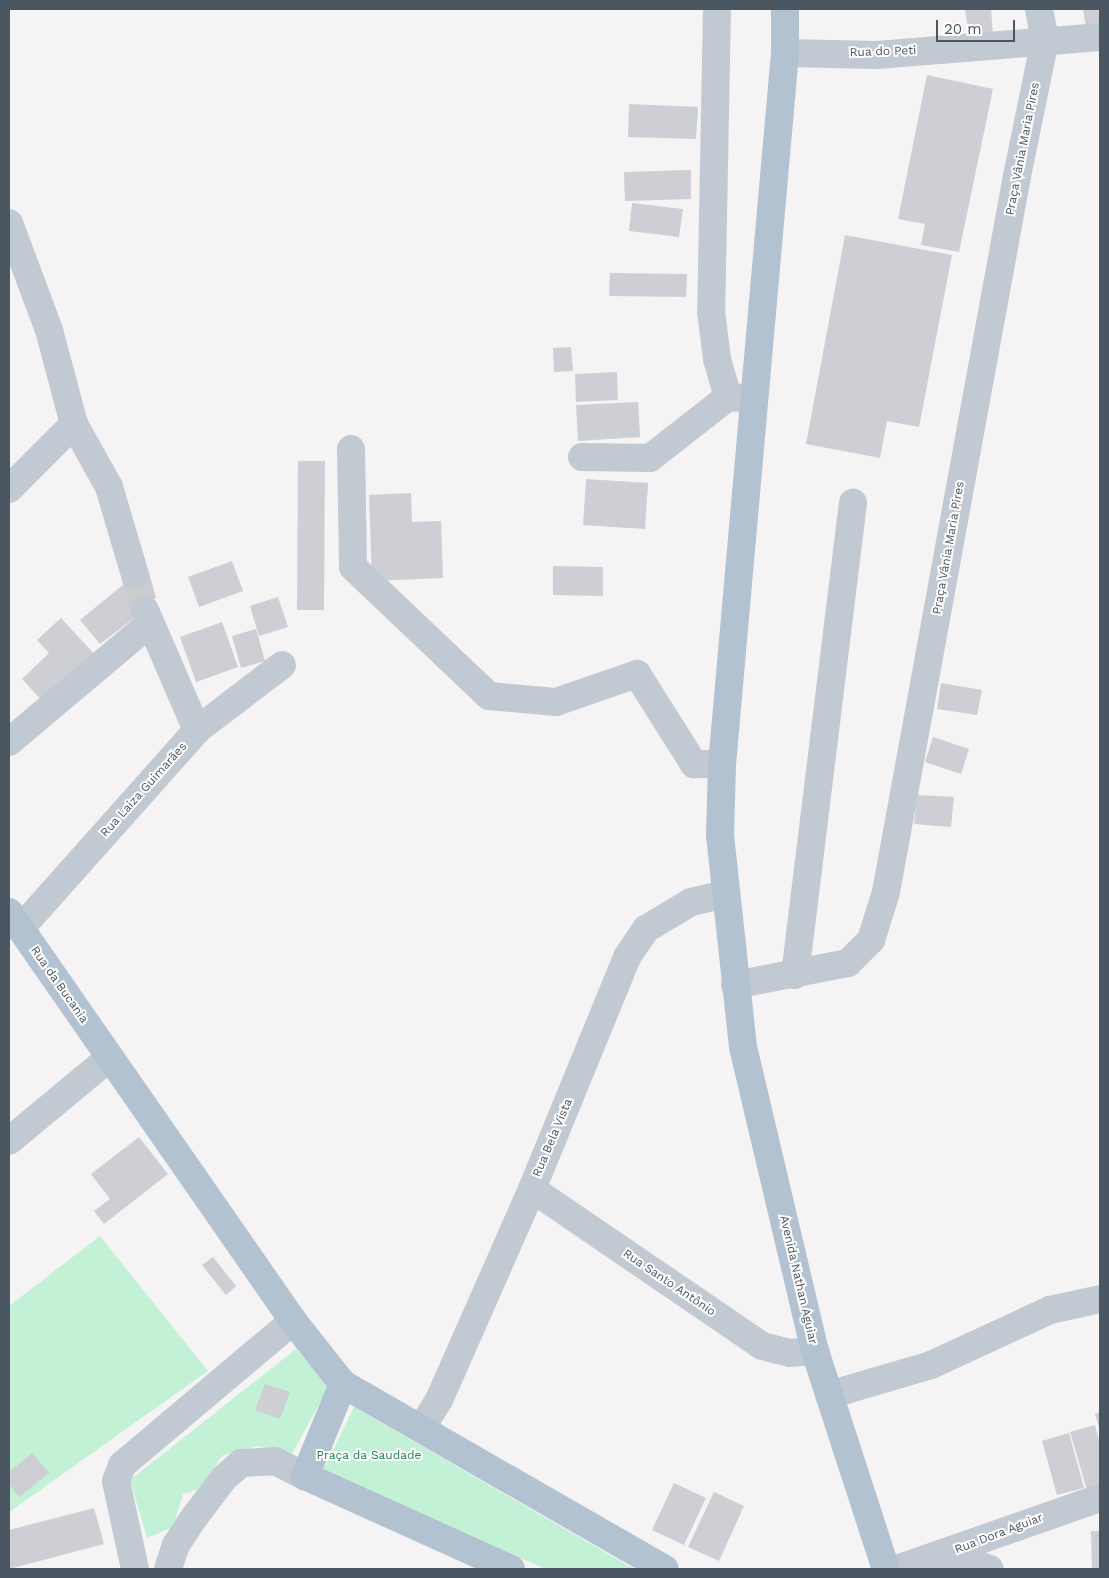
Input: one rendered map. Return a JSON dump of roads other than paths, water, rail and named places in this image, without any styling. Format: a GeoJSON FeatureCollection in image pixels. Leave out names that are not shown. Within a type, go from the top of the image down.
{"type":"FeatureCollection","features":[{"type":"Feature","properties":{"kind":"main road","name":"Avenida Nathan Aguiar"},"geometry":{"type":"LineString","coordinates":[[785,9],[785,53],[741,398],[720,835],[743,1047],[815,1351],[886,1569]]}},
{"type":"Feature","properties":{"kind":"main road","name":"Rua da Bucania"},"geometry":{"type":"LineString","coordinates":[[14,920],[293,1321]]}},
{"type":"Feature","properties":{"kind":"main road"},"geometry":{"type":"LineString","coordinates":[[293,1321],[343,1384],[422,1427],[664,1569]]}},
{"type":"Feature","properties":{"kind":"main road"},"geometry":{"type":"LineString","coordinates":[[343,1384],[305,1476],[511,1569]]}},
{"type":"Feature","properties":{"kind":"street"},"geometry":{"type":"LineString","coordinates":[[582,457],[650,458],[741,398],[717,359],[711,311],[717,9]]}},
{"type":"Feature","properties":{"kind":"street","name":"Praça Vânia Maria Pires"},"geometry":{"type":"LineString","coordinates":[[735,985],[795,975],[848,963],[871,940],[886,892],[1017,176],[1045,40],[1039,9]]}},
{"type":"Feature","properties":{"kind":"street","name":"Rua do Peti"},"geometry":{"type":"LineString","coordinates":[[785,53],[878,54],[1100,37]]}},
{"type":"Feature","properties":{"kind":"street"},"geometry":{"type":"LineString","coordinates":[[11,234],[50,330],[74,424],[109,487],[135,575]]}},
{"type":"Feature","properties":{"kind":"street"},"geometry":{"type":"LineString","coordinates":[[9,489],[74,424]]}},
{"type":"Feature","properties":{"kind":"street"},"geometry":{"type":"LineString","coordinates":[[351,449],[353,567],[489,696],[556,702],[637,674],[694,764],[722,764]]}},
{"type":"Feature","properties":{"kind":"street"},"geometry":{"type":"LineString","coordinates":[[795,975],[853,503]]}},
{"type":"Feature","properties":{"kind":"street"},"geometry":{"type":"LineString","coordinates":[[9,742],[147,617],[197,730]]}},
{"type":"Feature","properties":{"kind":"street","name":"Rua Laiza Guimarães"},"geometry":{"type":"LineString","coordinates":[[14,920],[197,730],[282,665]]}},
{"type":"Feature","properties":{"kind":"street","name":"Rua Bela Vista"},"geometry":{"type":"LineString","coordinates":[[422,1427],[438,1400],[532,1189],[627,957],[646,929],[692,902],[725,894]]}},
{"type":"Feature","properties":{"kind":"street"},"geometry":{"type":"LineString","coordinates":[[9,1141],[109,1058]]}},
{"type":"Feature","properties":{"kind":"street","name":"Rua Santo Antônio"},"geometry":{"type":"LineString","coordinates":[[532,1189],[762,1346],[790,1353],[815,1351]]}},
{"type":"Feature","properties":{"kind":"street"},"geometry":{"type":"LineString","coordinates":[[830,1395],[931,1365],[1050,1310],[1100,1299]]}},
{"type":"Feature","properties":{"kind":"street"},"geometry":{"type":"LineString","coordinates":[[134,1569],[116,1481],[122,1465],[293,1321]]}},
{"type":"Feature","properties":{"kind":"street"},"geometry":{"type":"LineString","coordinates":[[168,1569],[176,1545],[193,1519],[224,1478],[242,1463],[275,1461],[305,1476]]}},
{"type":"Feature","properties":{"kind":"street","name":"Rua Dora Aguiar"},"geometry":{"type":"LineString","coordinates":[[897,1569],[945,1554],[1100,1498]]}},
{"type":"Feature","properties":{"kind":"street"},"geometry":{"type":"LineString","coordinates":[[945,1554],[990,1569]]}},
{"type":"Feature","properties":{"kind":"tunnel"},"geometry":{"type":"LineString","coordinates":[[135,575],[145,610]]}},
{"type":"Feature","properties":{"kind":"park label","name":"Praça da Saudade"},"geometry":{"type":"Point","coordinates":[369,1456]}}]}
